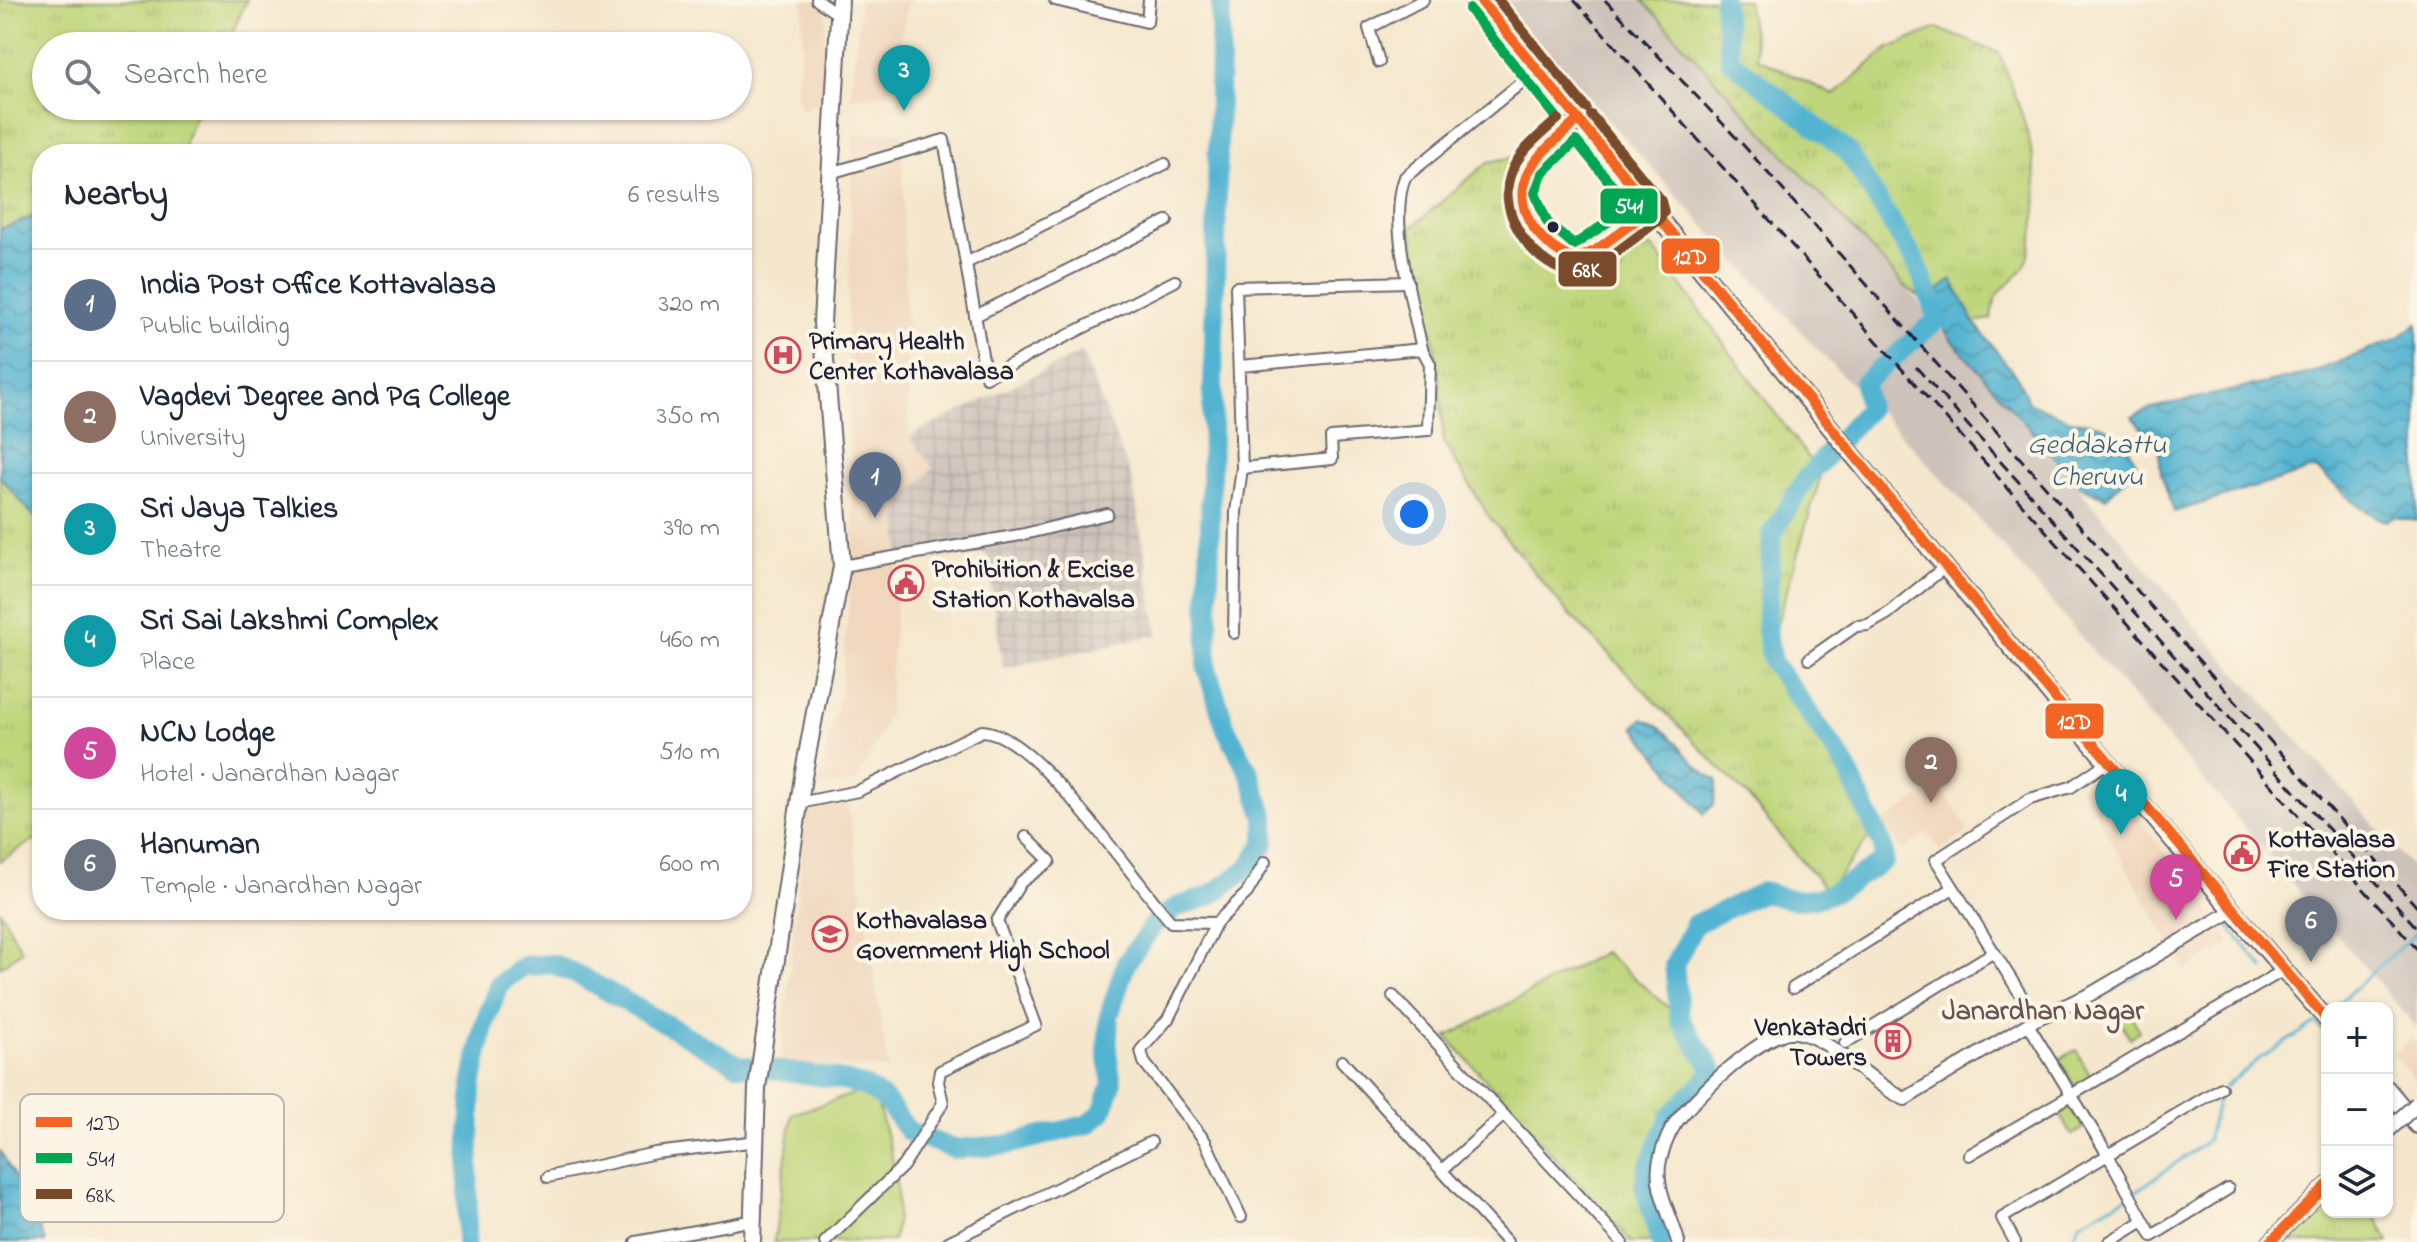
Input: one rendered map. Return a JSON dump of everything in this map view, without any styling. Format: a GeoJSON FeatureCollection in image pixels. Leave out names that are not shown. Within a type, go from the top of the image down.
{"type":"FeatureCollection","features":[{"type":"Feature","properties":{"kind":"main road"},"geometry":{"type":"LineString","coordinates":[[1480,0],[1828,430],[1946,566],[2105,764],[2321,1013]]}},
{"type":"Feature","properties":{"kind":"main road"},"geometry":{"type":"LineString","coordinates":[[752,1242],[758,1141],[757,1088],[799,803],[842,566],[822,323],[839,7]]}},
{"type":"Feature","properties":{"kind":"main road"},"geometry":{"type":"LineString","coordinates":[[2393,1095],[2414,1114],[2393,1127]]}},
{"type":"Feature","properties":{"kind":"main road"},"geometry":{"type":"LineString","coordinates":[[2270,1242],[2321,1191]]}},
{"type":"Feature","properties":{"kind":"street"},"geometry":{"type":"LineString","coordinates":[[817,0],[839,7]]}},
{"type":"Feature","properties":{"kind":"street"},"geometry":{"type":"LineString","coordinates":[[1055,0],[1147,22],[1149,0]]}},
{"type":"Feature","properties":{"kind":"street"},"geometry":{"type":"LineString","coordinates":[[1379,62],[1369,28],[1423,0]]}},
{"type":"Feature","properties":{"kind":"street"},"geometry":{"type":"LineString","coordinates":[[1242,468],[1332,459],[1331,438],[1428,430],[1430,364],[1422,349],[1408,282],[1399,193],[1405,177],[1537,70]]}},
{"type":"Feature","properties":{"kind":"street"},"geometry":{"type":"LineString","coordinates":[[830,173],[944,140],[986,377],[1175,281]]}},
{"type":"Feature","properties":{"kind":"street"},"geometry":{"type":"LineString","coordinates":[[966,263],[1165,164]]}},
{"type":"Feature","properties":{"kind":"street"},"geometry":{"type":"LineString","coordinates":[[975,316],[1167,221]]}},
{"type":"Feature","properties":{"kind":"street"},"geometry":{"type":"LineString","coordinates":[[1234,633],[1236,512],[1242,468],[1236,287],[1408,282]]}},
{"type":"Feature","properties":{"kind":"street"},"geometry":{"type":"LineString","coordinates":[[1240,366],[1422,349]]}},
{"type":"Feature","properties":{"kind":"street"},"geometry":{"type":"LineString","coordinates":[[842,566],[1020,535],[1107,514]]}},
{"type":"Feature","properties":{"kind":"street"},"geometry":{"type":"LineString","coordinates":[[1809,659],[1856,626],[1868,625],[1887,614],[1946,566]]}},
{"type":"Feature","properties":{"kind":"street"},"geometry":{"type":"LineString","coordinates":[[799,803],[858,791],[982,731],[996,731],[1048,772],[1171,922],[1216,923]]}},
{"type":"Feature","properties":{"kind":"street"},"geometry":{"type":"LineString","coordinates":[[2105,764],[2071,787],[2030,799],[1936,860],[1994,952],[2152,1236],[2228,1189]]}},
{"type":"Feature","properties":{"kind":"street"},"geometry":{"type":"LineString","coordinates":[[825,1242],[903,1166],[943,1103],[938,1082],[940,1071],[1036,1025],[997,921],[1021,882],[1050,861],[1026,837]]}},
{"type":"Feature","properties":{"kind":"street"},"geometry":{"type":"LineString","coordinates":[[1241,1217],[1205,1141],[1144,1062],[1141,1050],[1168,1019],[1216,923],[1247,893],[1265,862]]}},
{"type":"Feature","properties":{"kind":"street"},"geometry":{"type":"LineString","coordinates":[[1793,988],[1953,888]]}},
{"type":"Feature","properties":{"kind":"street"},"geometry":{"type":"LineString","coordinates":[[1678,1242],[1659,1180],[1665,1145],[1680,1117],[1745,1056],[1777,1035],[1796,1032],[1821,1043],[1877,1084],[1905,1099],[2032,1022],[2091,994],[2232,911]]}},
{"type":"Feature","properties":{"kind":"street"},"geometry":{"type":"LineString","coordinates":[[1845,1043],[1994,952]]}},
{"type":"Feature","properties":{"kind":"street"},"geometry":{"type":"LineString","coordinates":[[1969,1155],[2284,970]]}},
{"type":"Feature","properties":{"kind":"street"},"geometry":{"type":"LineString","coordinates":[[1393,996],[1622,1242]]}},
{"type":"Feature","properties":{"kind":"street"},"geometry":{"type":"LineString","coordinates":[[1342,1061],[1507,1242]]}},
{"type":"Feature","properties":{"kind":"street"},"geometry":{"type":"LineString","coordinates":[[2015,1242],[2002,1218],[2221,1088]]}},
{"type":"Feature","properties":{"kind":"street"},"geometry":{"type":"LineString","coordinates":[[1442,1170],[1504,1115]]}},
{"type":"Feature","properties":{"kind":"street"},"geometry":{"type":"LineString","coordinates":[[548,1177],[655,1153],[758,1141]]}},
{"type":"Feature","properties":{"kind":"street"},"geometry":{"type":"LineString","coordinates":[[948,1242],[1151,1142]]}},
{"type":"Feature","properties":{"kind":"street"},"geometry":{"type":"LineString","coordinates":[[636,1242],[754,1220]]}},
{"type":"Feature","properties":{"kind":"street"},"geometry":{"type":"LineString","coordinates":[[2109,1242],[2143,1221]]}},
{"type":"Feature","properties":{"kind":"shaded area"},"geometry":{"type":"Polygon","coordinates":[[[803,0],[827,0],[823,70],[826,98],[801,110],[795,93],[802,51],[803,0]]]}},
{"type":"Feature","properties":{"kind":"shaded area"},"geometry":{"type":"Polygon","coordinates":[[[860,0],[909,0],[889,93],[851,98],[860,0]]]}},
{"type":"Feature","properties":{"kind":"shaded area"},"geometry":{"type":"Polygon","coordinates":[[[1498,0],[1642,0],[1905,286],[2218,652],[2417,872],[2417,1028],[1989,530],[1882,414],[1829,362],[1498,0]]]}},
{"type":"Feature","properties":{"kind":"shaded area"},"geometry":{"type":"Polygon","coordinates":[[[902,132],[909,436],[933,468],[898,506],[899,562],[888,717],[857,782],[817,787],[841,689],[854,557],[847,346],[853,135],[902,132]]]}},
{"type":"Feature","properties":{"kind":"shaded area"},"geometry":{"type":"Polygon","coordinates":[[[1082,352],[1132,479],[1158,635],[1003,668],[986,553],[899,562],[898,506],[933,468],[909,436],[1082,352]]]}},
{"type":"Feature","properties":{"kind":"shaded area"},"geometry":{"type":"Polygon","coordinates":[[[2103,772],[2231,943],[2185,970],[2080,786],[2103,772]]]}},
{"type":"Feature","properties":{"kind":"shaded area"},"geometry":{"type":"Polygon","coordinates":[[[1940,785],[1969,831],[1940,850],[1928,833],[1902,850],[1883,822],[1940,785]]]}},
{"type":"Feature","properties":{"kind":"shaded area","name":"Kothavalasa Government High School"},"geometry":{"type":"Polygon","coordinates":[[[848,804],[888,1069],[780,1062],[806,806],[848,804]]]}},
{"type":"Feature","properties":{"kind":"shaded area"},"geometry":{"type":"Polygon","coordinates":[[[2412,1038],[2417,1044],[2416,1081],[2393,1054],[2412,1038]]]}},
{"type":"Feature","properties":{"kind":"green space"},"geometry":{"type":"Polygon","coordinates":[[[0,0],[247,0],[232,32],[32,32],[32,120],[194,120],[185,144],[32,144],[32,217],[0,231],[0,0]]]}},
{"type":"Feature","properties":{"kind":"green space"},"geometry":{"type":"Polygon","coordinates":[[[1642,0],[1747,0],[1757,58],[1834,95],[1887,49],[1937,28],[1999,53],[2026,128],[2036,178],[2037,204],[2028,258],[2024,267],[1997,297],[1991,319],[1974,322],[1952,280],[1925,301],[1905,286],[1642,0]]]}},
{"type":"Feature","properties":{"kind":"green space"},"geometry":{"type":"Polygon","coordinates":[[[1515,157],[1508,198],[1510,214],[1525,240],[1571,275],[1604,259],[1632,238],[1654,249],[1821,475],[1769,651],[1881,823],[1827,891],[1749,798],[1562,606],[1490,518],[1444,443],[1437,359],[1411,228],[1488,162],[1515,157]]]}},
{"type":"Feature","properties":{"kind":"green space"},"geometry":{"type":"Polygon","coordinates":[[[0,460],[32,499],[32,841],[0,861],[0,460]]]}},
{"type":"Feature","properties":{"kind":"green space"},"geometry":{"type":"Polygon","coordinates":[[[0,910],[22,951],[0,967],[0,910]]]}},
{"type":"Feature","properties":{"kind":"green space"},"geometry":{"type":"Polygon","coordinates":[[[1604,952],[1694,1029],[1722,1069],[1679,1099],[1645,1162],[1640,1191],[1658,1242],[1631,1242],[1447,1037],[1604,952]]]}},
{"type":"Feature","properties":{"kind":"green space"},"geometry":{"type":"Polygon","coordinates":[[[2130,1014],[2140,1031],[2130,1038],[2119,1020],[2130,1014]]]}},
{"type":"Feature","properties":{"kind":"green space"},"geometry":{"type":"Polygon","coordinates":[[[2076,1050],[2091,1077],[2074,1086],[2059,1059],[2076,1050]]]}},
{"type":"Feature","properties":{"kind":"green space"},"geometry":{"type":"Polygon","coordinates":[[[872,1088],[896,1182],[893,1241],[774,1242],[792,1114],[872,1088]]]}},
{"type":"Feature","properties":{"kind":"green space"},"geometry":{"type":"Polygon","coordinates":[[[2070,1105],[2083,1128],[2072,1135],[2058,1112],[2070,1105]]]}},
{"type":"Feature","properties":{"kind":"green space"},"geometry":{"type":"Polygon","coordinates":[[[2321,1212],[2321,1218],[2376,1218],[2389,1242],[2291,1242],[2321,1212]]]}},
{"type":"Feature","properties":{"kind":"water"},"geometry":{"type":"Polygon","coordinates":[[[32,218],[32,514],[0,477],[0,229],[32,218]]]}},
{"type":"Feature","properties":{"kind":"water","name":"Geddakattu Cheruvu"},"geometry":{"type":"Polygon","coordinates":[[[1952,280],[1974,322],[2019,380],[2028,402],[2070,420],[2100,425],[2124,438],[2138,467],[2106,498],[2079,486],[1951,339],[1925,301],[1952,280]]]}},
{"type":"Feature","properties":{"kind":"water","name":"Geddakattu Cheruvu"},"geometry":{"type":"Polygon","coordinates":[[[2417,323],[2417,521],[2395,517],[2385,521],[2373,515],[2315,469],[2174,512],[2161,474],[2159,449],[2132,417],[2151,408],[2311,373],[2397,339],[2417,323]]]}},
{"type":"Feature","properties":{"kind":"water"},"geometry":{"type":"Polygon","coordinates":[[[1642,719],[1662,730],[1697,766],[1717,780],[1714,804],[1704,814],[1634,727],[1642,719]]]}},
{"type":"Feature","properties":{"kind":"water"},"geometry":{"type":"Polygon","coordinates":[[[0,1150],[20,1187],[20,1222],[38,1222],[45,1242],[0,1242],[0,1150]]]}},
{"type":"Feature","properties":{"kind":"waterway"},"geometry":{"type":"LineString","coordinates":[[466,1242],[472,1086],[484,1025],[499,984],[524,966],[553,964],[582,977],[738,1065],[833,1078],[866,1087],[885,1100],[909,1132],[954,1149],[1006,1145],[1089,1124],[1102,1112],[1112,1084],[1107,1052],[1109,1016],[1126,963],[1155,923],[1177,907],[1210,896],[1248,868],[1265,842],[1265,817],[1249,772],[1226,729],[1207,669],[1221,0]]}},
{"type":"Feature","properties":{"kind":"waterway"},"geometry":{"type":"LineString","coordinates":[[1661,1242],[1644,1186],[1648,1167],[1671,1115],[1714,1071],[1680,1020],[1674,965],[1695,924],[1763,892],[1799,900],[1827,895],[1884,861],[1883,846],[1844,763],[1772,661],[1766,630],[1772,534],[1806,478],[1868,409],[1864,383],[1938,319],[1917,264],[1847,151],[1730,60],[1723,0]]}},
{"type":"Feature","properties":{"kind":"waterway"},"geometry":{"type":"LineString","coordinates":[[2222,924],[2225,922],[2264,969]]}},
{"type":"Feature","properties":{"kind":"waterway"},"geometry":{"type":"LineString","coordinates":[[2340,1002],[2417,932]]}},
{"type":"Feature","properties":{"kind":"waterway"},"geometry":{"type":"LineString","coordinates":[[2102,996],[2174,952]]}},
{"type":"Feature","properties":{"kind":"waterway"},"geometry":{"type":"LineString","coordinates":[[2225,1087],[2259,1059],[2316,1023],[2321,1028]]}},
{"type":"Feature","properties":{"kind":"waterway"},"geometry":{"type":"LineString","coordinates":[[2037,1027],[2074,1089]]}},
{"type":"Feature","properties":{"kind":"waterway"},"geometry":{"type":"LineString","coordinates":[[2134,1193],[2207,1141],[2220,1093]]}},
{"type":"Feature","properties":{"kind":"waterway"},"geometry":{"type":"LineString","coordinates":[[2393,1108],[2399,1115]]}},
{"type":"Feature","properties":{"kind":"waterway"},"geometry":{"type":"LineString","coordinates":[[2072,1242],[2079,1223],[2127,1197]]}},
{"type":"Feature","properties":{"kind":"railway"},"geometry":{"type":"LineString","coordinates":[[1574,0],[2417,949]]}},
{"type":"Feature","properties":{"kind":"railway"},"geometry":{"type":"LineString","coordinates":[[1605,0],[1745,147],[2417,907]]}},
{"type":"Feature","properties":{"kind":"railway"},"geometry":{"type":"LineString","coordinates":[[1916,367],[2417,928]]}},
{"type":"Feature","properties":{"kind":"transit line","name":"12D"},"geometry":{"type":"LineString","coordinates":[[1480,0],[2006,640],[2321,1013]]}},
{"type":"Feature","properties":{"kind":"transit line","name":"68K"},"geometry":{"type":"LineString","coordinates":[[1498,0],[1586,108]]}},
{"type":"Feature","properties":{"kind":"transit line","name":"541"},"geometry":{"type":"LineString","coordinates":[[1469,9],[1558,119]]}},
{"type":"Feature","properties":{"kind":"transit line","name":"68K"},"geometry":{"type":"LineString","coordinates":[[1558,119],[1518,159],[1507,191],[1515,223],[1534,252],[1562,270],[1577,274],[1603,262],[1659,220],[1664,212],[1661,201],[1591,115]]}},
{"type":"Feature","properties":{"kind":"transit line","name":"12D"},"geometry":{"type":"LineString","coordinates":[[1578,120],[1543,152],[1526,176],[1523,204],[1538,233],[1555,249],[1575,260],[1596,250],[1650,210]]}},
{"type":"Feature","properties":{"kind":"transit line","name":"541"},"geometry":{"type":"LineString","coordinates":[[1576,141],[1630,207],[1574,245],[1547,222],[1535,193],[1542,174],[1576,141]]}},
{"type":"Feature","properties":{"kind":"transit line","name":"12D"},"geometry":{"type":"LineString","coordinates":[[2270,1242],[2321,1191]]}},
{"type":"Feature","properties":{"kind":"place","name":"Sri Jaya Talkies"},"geometry":{"type":"Point","coordinates":[904,111]}},
{"type":"Feature","properties":{"kind":"place","name":"Primary Health Center Kothavalasa"},"geometry":{"type":"Point","coordinates":[783,355]}},
{"type":"Feature","properties":{"kind":"place","name":"India Post Office Kottavalasa"},"geometry":{"type":"Point","coordinates":[875,518]}},
{"type":"Feature","properties":{"kind":"place","name":"Prohibition & Excise Station Kothavalsa"},"geometry":{"type":"Point","coordinates":[906,583]}},
{"type":"Feature","properties":{"kind":"place","name":"Vagdevi Degree and PG College"},"geometry":{"type":"Point","coordinates":[1931,803]}},
{"type":"Feature","properties":{"kind":"place","name":"Sri Sai Lakshmi Complex"},"geometry":{"type":"Point","coordinates":[2121,835]}},
{"type":"Feature","properties":{"kind":"place","name":"Kottavalasa Fire Station"},"geometry":{"type":"Point","coordinates":[2242,853]}},
{"type":"Feature","properties":{"kind":"place","name":"NCN Lodge"},"geometry":{"type":"Point","coordinates":[2176,920]}},
{"type":"Feature","properties":{"kind":"place","name":"Kothavalasa Government High School"},"geometry":{"type":"Point","coordinates":[830,934]}},
{"type":"Feature","properties":{"kind":"place","name":"Hanuman"},"geometry":{"type":"Point","coordinates":[2311,962]}},
{"type":"Feature","properties":{"kind":"place","name":"Venkatadri Towers"},"geometry":{"type":"Point","coordinates":[1893,1041]}},
{"type":"Feature","properties":{"kind":"district","name":"Janardhan Nagar"},"geometry":{"type":"Point","coordinates":[2043,1009]}}]}
